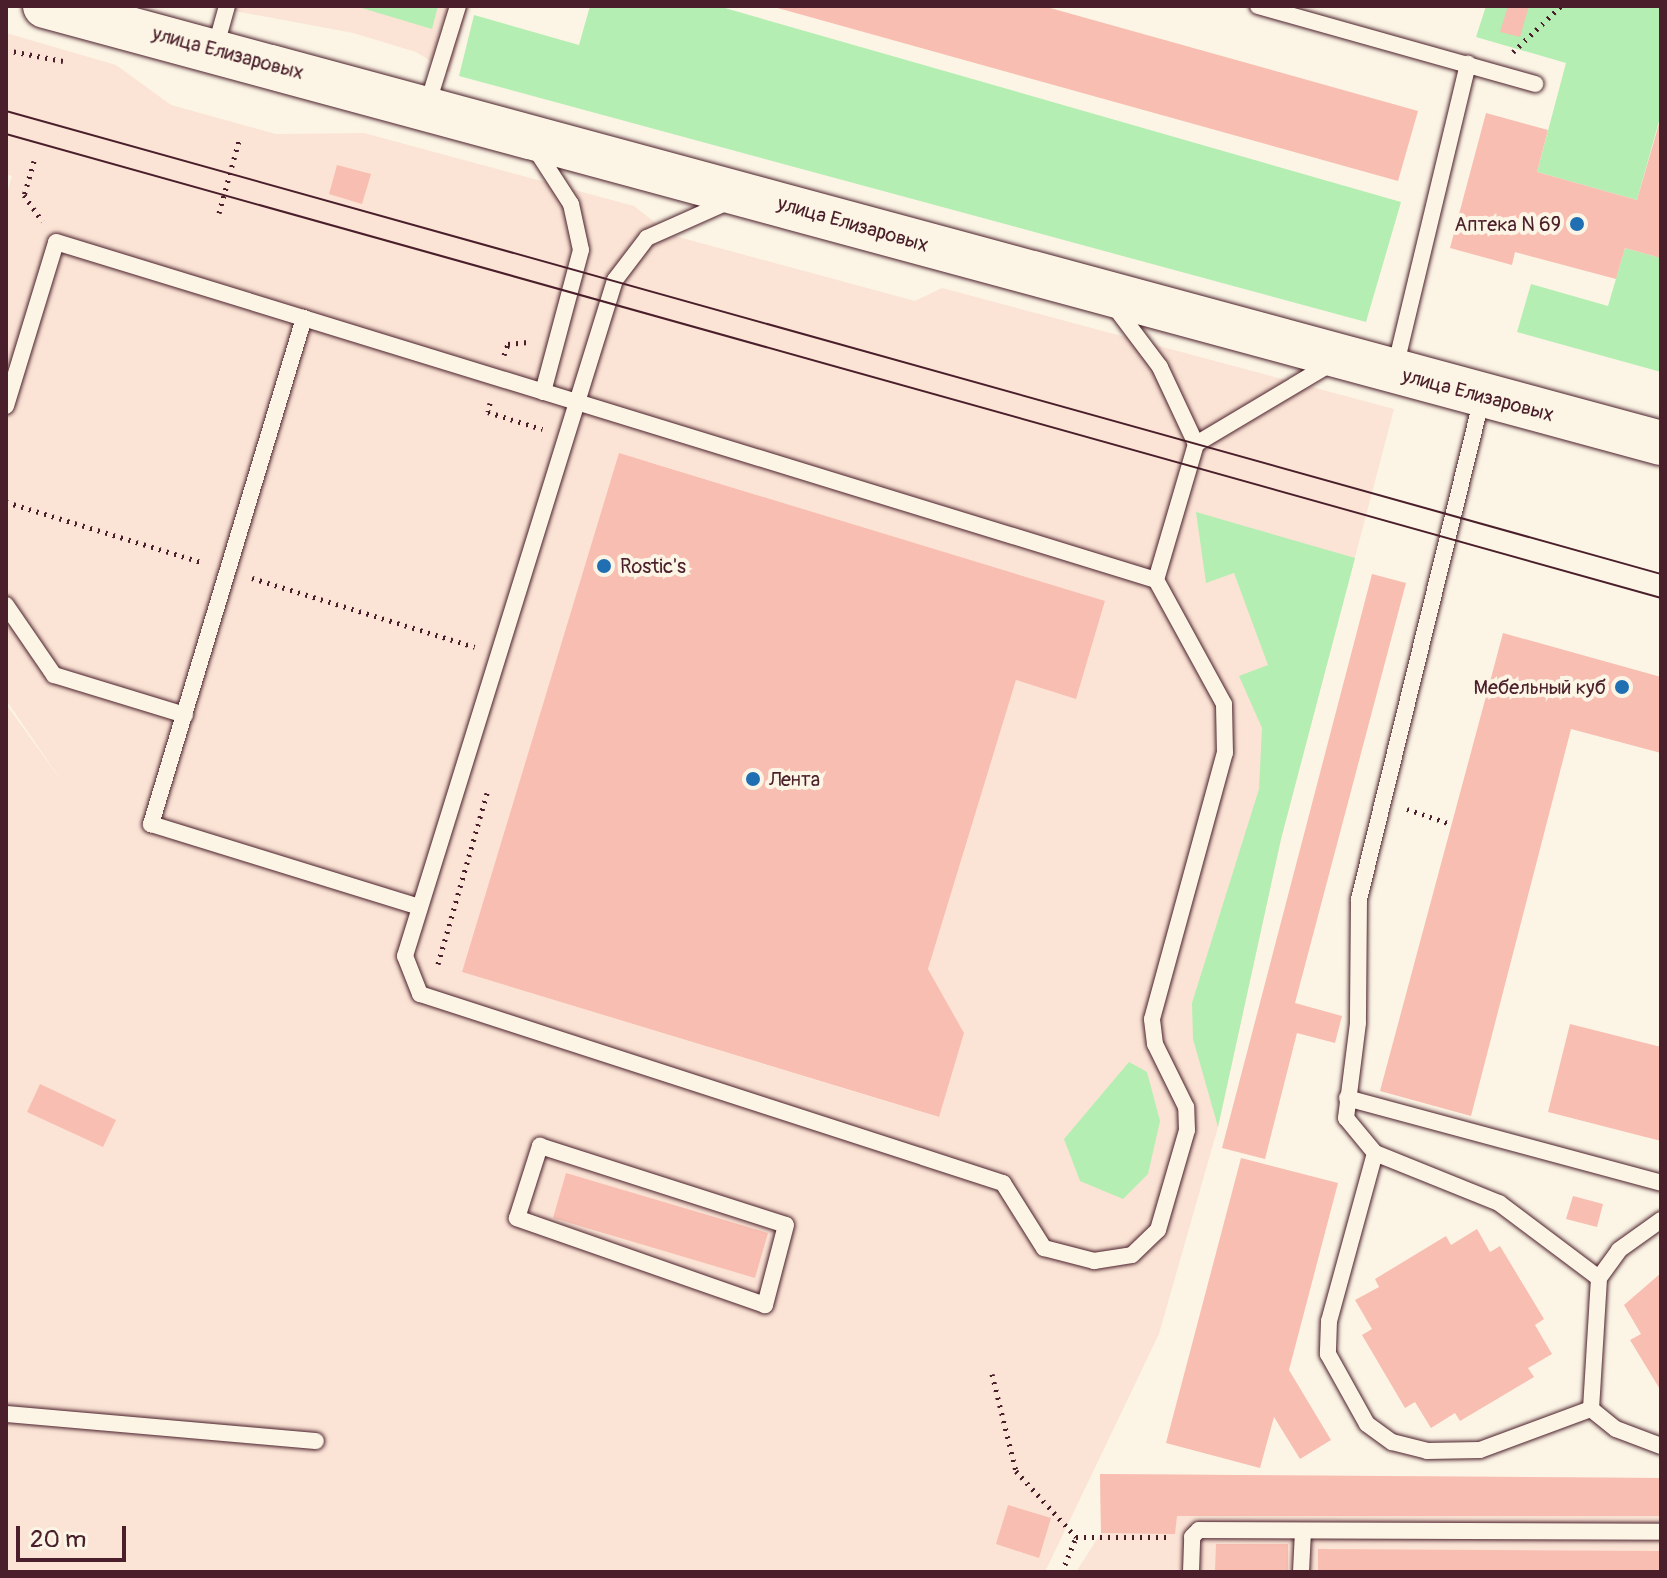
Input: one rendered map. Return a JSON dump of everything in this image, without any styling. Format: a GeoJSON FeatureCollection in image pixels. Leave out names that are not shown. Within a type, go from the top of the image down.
{"type":"FeatureCollection","features":[{"type":"Feature","properties":{"kind":"main road","name":"улица Елизаровых"},"geometry":{"type":"LineString","coordinates":[[45,6],[427,106],[1342,359],[1661,443]]}},
{"type":"Feature","properties":{"kind":"lane"},"geometry":{"type":"LineString","coordinates":[[215,49],[227,6]]}},
{"type":"Feature","properties":{"kind":"lane"},"geometry":{"type":"LineString","coordinates":[[427,106],[458,6]]}},
{"type":"Feature","properties":{"kind":"lane"},"geometry":{"type":"LineString","coordinates":[[1258,6],[1535,84]]}},
{"type":"Feature","properties":{"kind":"lane"},"geometry":{"type":"LineString","coordinates":[[1394,373],[1468,64]]}},
{"type":"Feature","properties":{"kind":"lane"},"geometry":{"type":"LineString","coordinates":[[522,134],[556,173],[581,250],[543,392]]}},
{"type":"Feature","properties":{"kind":"lane"},"geometry":{"type":"LineString","coordinates":[[6,406],[56,242],[575,402],[1156,580],[1224,704],[1225,753],[1152,1019],[1155,1044],[1186,1107],[1187,1130],[1158,1230],[1132,1255],[1094,1261],[1044,1248],[1003,1183],[432,1001],[406,969],[419,907],[564,436],[575,402],[615,280],[633,250],[747,195]]}},
{"type":"Feature","properties":{"kind":"lane"},"geometry":{"type":"LineString","coordinates":[[1104,294],[1160,367],[1196,444],[1156,580]]}},
{"type":"Feature","properties":{"kind":"lane"},"geometry":{"type":"LineString","coordinates":[[304,318],[151,824],[419,907]]}},
{"type":"Feature","properties":{"kind":"lane"},"geometry":{"type":"LineString","coordinates":[[1196,444],[1342,359]]}},
{"type":"Feature","properties":{"kind":"lane"},"geometry":{"type":"LineString","coordinates":[[1482,397],[1359,899],[1358,1023],[1346,1118],[1375,1153],[1499,1203],[1599,1278]]}},
{"type":"Feature","properties":{"kind":"lane"},"geometry":{"type":"LineString","coordinates":[[6,605],[54,675],[185,715]]}},
{"type":"Feature","properties":{"kind":"lane"},"geometry":{"type":"LineString","coordinates":[[1347,1098],[1661,1183]]}},
{"type":"Feature","properties":{"kind":"lane"},"geometry":{"type":"LineString","coordinates":[[540,1146],[786,1225],[765,1305],[517,1218],[540,1146]]}},
{"type":"Feature","properties":{"kind":"lane"},"geometry":{"type":"LineString","coordinates":[[1375,1153],[1329,1332],[1339,1382],[1367,1424],[1392,1442],[1427,1451],[1480,1450],[1591,1409]]}},
{"type":"Feature","properties":{"kind":"lane"},"geometry":{"type":"LineString","coordinates":[[1591,1409],[1599,1278],[1619,1250],[1661,1220]]}},
{"type":"Feature","properties":{"kind":"lane"},"geometry":{"type":"LineString","coordinates":[[1591,1409],[1616,1429],[1661,1446]]}},
{"type":"Feature","properties":{"kind":"lane"},"geometry":{"type":"LineString","coordinates":[[6,1414],[316,1441]]}},
{"type":"Feature","properties":{"kind":"lane"},"geometry":{"type":"LineString","coordinates":[[1191,1572],[1192,1537],[1199,1530],[1661,1532]]}},
{"type":"Feature","properties":{"kind":"lane"},"geometry":{"type":"LineString","coordinates":[[1301,1572],[1303,1531]]}},
{"type":"Feature","properties":{"kind":"path"},"geometry":{"type":"LineString","coordinates":[[1494,71],[1561,6]]}},
{"type":"Feature","properties":{"kind":"path"},"geometry":{"type":"LineString","coordinates":[[6,50],[63,61]]}},
{"type":"Feature","properties":{"kind":"path"},"geometry":{"type":"LineString","coordinates":[[219,213],[240,137]]}},
{"type":"Feature","properties":{"kind":"path"},"geometry":{"type":"LineString","coordinates":[[24,195],[34,161]]}},
{"type":"Feature","properties":{"kind":"path"},"geometry":{"type":"LineString","coordinates":[[532,337],[524,346],[508,344],[488,412],[564,436]]}},
{"type":"Feature","properties":{"kind":"path"},"geometry":{"type":"LineString","coordinates":[[6,502],[497,654]]}},
{"type":"Feature","properties":{"kind":"path"},"geometry":{"type":"LineString","coordinates":[[434,979],[489,784]]}},
{"type":"Feature","properties":{"kind":"path"},"geometry":{"type":"LineString","coordinates":[[1383,802],[1451,824]]}},
{"type":"Feature","properties":{"kind":"path"},"geometry":{"type":"LineString","coordinates":[[992,1374],[1016,1471],[1076,1537],[1192,1537]]}},
{"type":"Feature","properties":{"kind":"path"},"geometry":{"type":"LineString","coordinates":[[1062,1572],[1076,1537]]}},
{"type":"Feature","properties":{"kind":"shaded area"},"geometry":{"type":"Polygon","coordinates":[[[208,6],[468,6],[450,73],[416,52],[353,33],[208,6]]]}},
{"type":"Feature","properties":{"kind":"shaded area"},"geometry":{"type":"Polygon","coordinates":[[[6,33],[116,65],[171,105],[276,134],[364,133],[634,206],[671,235],[915,301],[942,288],[1394,409],[1281,839],[1218,1127],[1159,1334],[1045,1572],[6,1572],[6,704],[63,783],[6,700],[6,196],[12,176],[6,174],[6,33]],[[649,462],[462,972],[938,1117],[964,1033],[928,969],[1016,680],[1076,698],[1105,602],[649,462]]]}},
{"type":"Feature","properties":{"kind":"shaded area"},"geometry":{"type":"Polygon","coordinates":[[[1100,1474],[1661,1478],[1661,1572],[1076,1572],[1101,1533],[1100,1474]]]}},
{"type":"Feature","properties":{"kind":"green space"},"geometry":{"type":"Polygon","coordinates":[[[355,6],[438,6],[432,29],[355,6]]]}},
{"type":"Feature","properties":{"kind":"green space"},"geometry":{"type":"Polygon","coordinates":[[[590,6],[718,6],[1401,202],[1366,322],[459,76],[474,15],[579,45],[590,6]]]}},
{"type":"Feature","properties":{"kind":"green space"},"geometry":{"type":"Polygon","coordinates":[[[1486,6],[1661,6],[1661,114],[1637,200],[1537,172],[1566,63],[1476,37],[1486,6]]]}},
{"type":"Feature","properties":{"kind":"green space"},"geometry":{"type":"Polygon","coordinates":[[[1625,248],[1661,258],[1661,372],[1517,332],[1531,284],[1608,306],[1625,248]]]}},
{"type":"Feature","properties":{"kind":"green space"},"geometry":{"type":"Polygon","coordinates":[[[1196,512],[1355,558],[1281,839],[1218,1127],[1193,1039],[1192,1003],[1259,789],[1262,728],[1239,676],[1268,665],[1234,573],[1206,583],[1196,512]]]}},
{"type":"Feature","properties":{"kind":"green space"},"geometry":{"type":"Polygon","coordinates":[[[1129,1062],[1147,1072],[1160,1121],[1148,1174],[1123,1199],[1080,1181],[1064,1139],[1129,1062]]]}},
{"type":"Feature","properties":{"kind":"building"},"geometry":{"type":"Polygon","coordinates":[[[1043,6],[1418,111],[1398,181],[774,7],[1043,6]]]}},
{"type":"Feature","properties":{"kind":"building"},"geometry":{"type":"Polygon","coordinates":[[[1508,6],[1529,6],[1520,37],[1500,32],[1508,6]]]}},
{"type":"Feature","properties":{"kind":"building"},"geometry":{"type":"Polygon","coordinates":[[[1486,113],[1548,130],[1537,172],[1637,200],[1661,117],[1661,258],[1625,248],[1616,279],[1515,252],[1512,265],[1450,248],[1486,113]]]}},
{"type":"Feature","properties":{"kind":"building"},"geometry":{"type":"Polygon","coordinates":[[[337,165],[371,174],[362,204],[329,194],[337,165]]]}},
{"type":"Feature","properties":{"kind":"building","name":"Лента"},"geometry":{"type":"Polygon","coordinates":[[[619,453],[1105,601],[1076,699],[1016,680],[928,969],[964,1033],[939,1117],[462,972],[619,453]]]}},
{"type":"Feature","properties":{"kind":"building"},"geometry":{"type":"Polygon","coordinates":[[[1372,574],[1406,583],[1295,1003],[1342,1016],[1335,1043],[1297,1033],[1265,1159],[1222,1148],[1372,574]]]}},
{"type":"Feature","properties":{"kind":"building"},"geometry":{"type":"Polygon","coordinates":[[[1503,633],[1661,677],[1661,753],[1571,729],[1471,1116],[1380,1091],[1503,633]]]}},
{"type":"Feature","properties":{"kind":"building"},"geometry":{"type":"Polygon","coordinates":[[[1570,1024],[1661,1047],[1661,1141],[1548,1112],[1570,1024]]]}},
{"type":"Feature","properties":{"kind":"building"},"geometry":{"type":"Polygon","coordinates":[[[40,1084],[116,1120],[103,1147],[27,1112],[40,1084]]]}},
{"type":"Feature","properties":{"kind":"building"},"geometry":{"type":"Polygon","coordinates":[[[1241,1158],[1338,1183],[1289,1370],[1331,1440],[1300,1459],[1274,1417],[1260,1468],[1166,1443],[1241,1158]]]}},
{"type":"Feature","properties":{"kind":"building"},"geometry":{"type":"Polygon","coordinates":[[[566,1173],[768,1233],[755,1278],[553,1218],[566,1173]]]}},
{"type":"Feature","properties":{"kind":"building"},"geometry":{"type":"Polygon","coordinates":[[[1573,1196],[1603,1204],[1597,1227],[1566,1219],[1573,1196]]]}},
{"type":"Feature","properties":{"kind":"building"},"geometry":{"type":"Polygon","coordinates":[[[1477,1229],[1490,1252],[1500,1246],[1544,1319],[1535,1325],[1552,1354],[1528,1368],[1534,1377],[1460,1421],[1455,1413],[1431,1428],[1415,1402],[1405,1408],[1362,1335],[1372,1329],[1355,1300],[1379,1287],[1375,1279],[1446,1236],[1451,1245],[1477,1229]]]}},
{"type":"Feature","properties":{"kind":"building"},"geometry":{"type":"Polygon","coordinates":[[[1661,1273],[1661,1391],[1630,1340],[1641,1334],[1624,1305],[1661,1273]]]}},
{"type":"Feature","properties":{"kind":"building"},"geometry":{"type":"Polygon","coordinates":[[[1100,1474],[1661,1478],[1661,1516],[1177,1516],[1175,1534],[1101,1533],[1100,1474]]]}},
{"type":"Feature","properties":{"kind":"building"},"geometry":{"type":"Polygon","coordinates":[[[1008,1505],[1051,1518],[1039,1558],[996,1544],[1008,1505]]]}},
{"type":"Feature","properties":{"kind":"building"},"geometry":{"type":"Polygon","coordinates":[[[1216,1544],[1288,1544],[1288,1572],[1215,1572],[1216,1544]]]}},
{"type":"Feature","properties":{"kind":"building"},"geometry":{"type":"Polygon","coordinates":[[[1318,1549],[1661,1551],[1661,1572],[1318,1572],[1318,1549]]]}},
{"type":"Feature","properties":{"kind":"tram line"},"geometry":{"type":"LineString","coordinates":[[6,111],[1661,574]]}},
{"type":"Feature","properties":{"kind":"tram line"},"geometry":{"type":"LineString","coordinates":[[6,134],[1661,598]]}},
{"type":"Feature","properties":{"kind":"place","name":"Аптека N 69"},"geometry":{"type":"Point","coordinates":[1577,224]}},
{"type":"Feature","properties":{"kind":"place","name":"Rostic's"},"geometry":{"type":"Point","coordinates":[604,566]}},
{"type":"Feature","properties":{"kind":"place","name":"Мебельный куб"},"geometry":{"type":"Point","coordinates":[1622,687]}},
{"type":"Feature","properties":{"kind":"place","name":"Лента"},"geometry":{"type":"Point","coordinates":[753,779]}}]}
